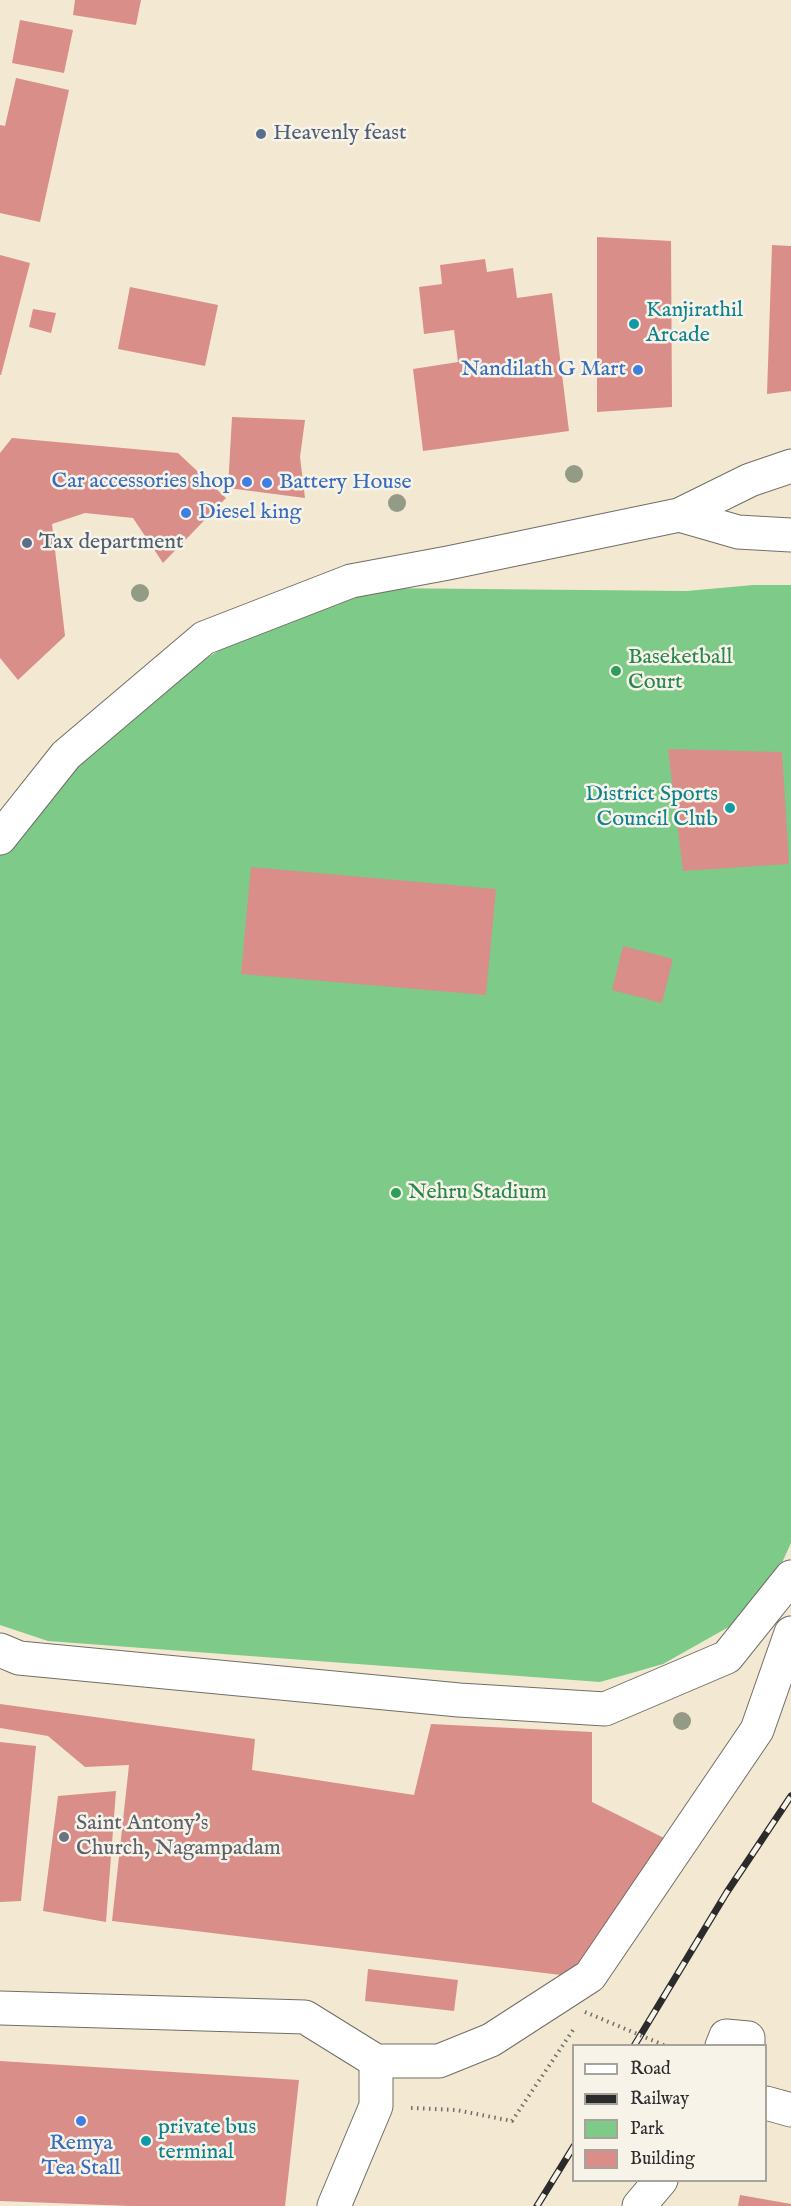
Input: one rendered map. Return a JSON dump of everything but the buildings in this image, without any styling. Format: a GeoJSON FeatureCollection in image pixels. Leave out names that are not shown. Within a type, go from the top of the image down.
{"type":"FeatureCollection","features":[{"type":"Feature","properties":{"kind":"main road"},"geometry":{"type":"LineString","coordinates":[[0,838],[66,755],[204,638],[351,581],[679,515],[750,480],[791,466]]}},
{"type":"Feature","properties":{"kind":"main road"},"geometry":{"type":"LineString","coordinates":[[679,515],[738,531],[791,535]]}},
{"type":"Feature","properties":{"kind":"main road"},"geometry":{"type":"LineString","coordinates":[[0,1650],[19,1658],[459,1700],[605,1709],[727,1657],[791,1577]]}},
{"type":"Feature","properties":{"kind":"main road"},"geometry":{"type":"LineString","coordinates":[[0,2008],[305,2018],[376,2061],[439,2061],[490,2040],[590,1976],[757,1730],[791,1633]]}},
{"type":"Feature","properties":{"kind":"main road"},"geometry":{"type":"LineString","coordinates":[[723,2044],[726,2036],[748,2038],[748,2044]]}},
{"type":"Feature","properties":{"kind":"main road"},"geometry":{"type":"LineString","coordinates":[[334,2206],[376,2106],[376,2061]]}},
{"type":"Feature","properties":{"kind":"main road"},"geometry":{"type":"LineString","coordinates":[[767,2104],[791,2110]]}},
{"type":"Feature","properties":{"kind":"main road"},"geometry":{"type":"LineString","coordinates":[[639,2206],[660,2182]]}},
{"type":"Feature","properties":{"kind":"path"},"geometry":{"type":"LineString","coordinates":[[376,2106],[456,2110],[512,2121],[585,2012],[661,2044]]}},
{"type":"Feature","properties":{"kind":"green space","name":"Nehru Stadium"},"geometry":{"type":"Polygon","coordinates":[[[753,585],[791,585],[791,1543],[780,1567],[734,1624],[663,1664],[600,1682],[48,1641],[0,1625],[0,842],[119,714],[270,618],[378,588],[687,591],[753,585]]]}},
{"type":"Feature","properties":{"kind":"railway"},"geometry":{"type":"LineString","coordinates":[[635,2044],[727,1892],[791,1796]]}},
{"type":"Feature","properties":{"kind":"railway"},"geometry":{"type":"LineString","coordinates":[[537,2206],[572,2149]]}},
{"type":"Feature","properties":{"kind":"place","name":"Heavenly feast"},"geometry":{"type":"Point","coordinates":[261,134]}},
{"type":"Feature","properties":{"kind":"place","name":"Kanjirathil Arcade"},"geometry":{"type":"Point","coordinates":[634,324]}},
{"type":"Feature","properties":{"kind":"place","name":"Nandilath G Mart"},"geometry":{"type":"Point","coordinates":[638,370]}},
{"type":"Feature","properties":{"kind":"place","name":"Car accessories shop"},"geometry":{"type":"Point","coordinates":[247,482]}},
{"type":"Feature","properties":{"kind":"place","name":"Battery House"},"geometry":{"type":"Point","coordinates":[267,483]}},
{"type":"Feature","properties":{"kind":"place","name":"Diesel king"},"geometry":{"type":"Point","coordinates":[186,513]}},
{"type":"Feature","properties":{"kind":"place","name":"Tax department"},"geometry":{"type":"Point","coordinates":[27,543]}},
{"type":"Feature","properties":{"kind":"place","name":"Baseketball Court"},"geometry":{"type":"Point","coordinates":[616,671]}},
{"type":"Feature","properties":{"kind":"place","name":"District Sports Council Club"},"geometry":{"type":"Point","coordinates":[730,808]}},
{"type":"Feature","properties":{"kind":"place","name":"Nehru Stadium"},"geometry":{"type":"Point","coordinates":[396,1193]}},
{"type":"Feature","properties":{"kind":"place","name":"Saint Antony's Church, Nagampadam"},"geometry":{"type":"Point","coordinates":[64,1837]}},
{"type":"Feature","properties":{"kind":"place","name":"Remya Tea Stall"},"geometry":{"type":"Point","coordinates":[81,2121]}},
{"type":"Feature","properties":{"kind":"place","name":"private bus terminal"},"geometry":{"type":"Point","coordinates":[146,2141]}}]}
